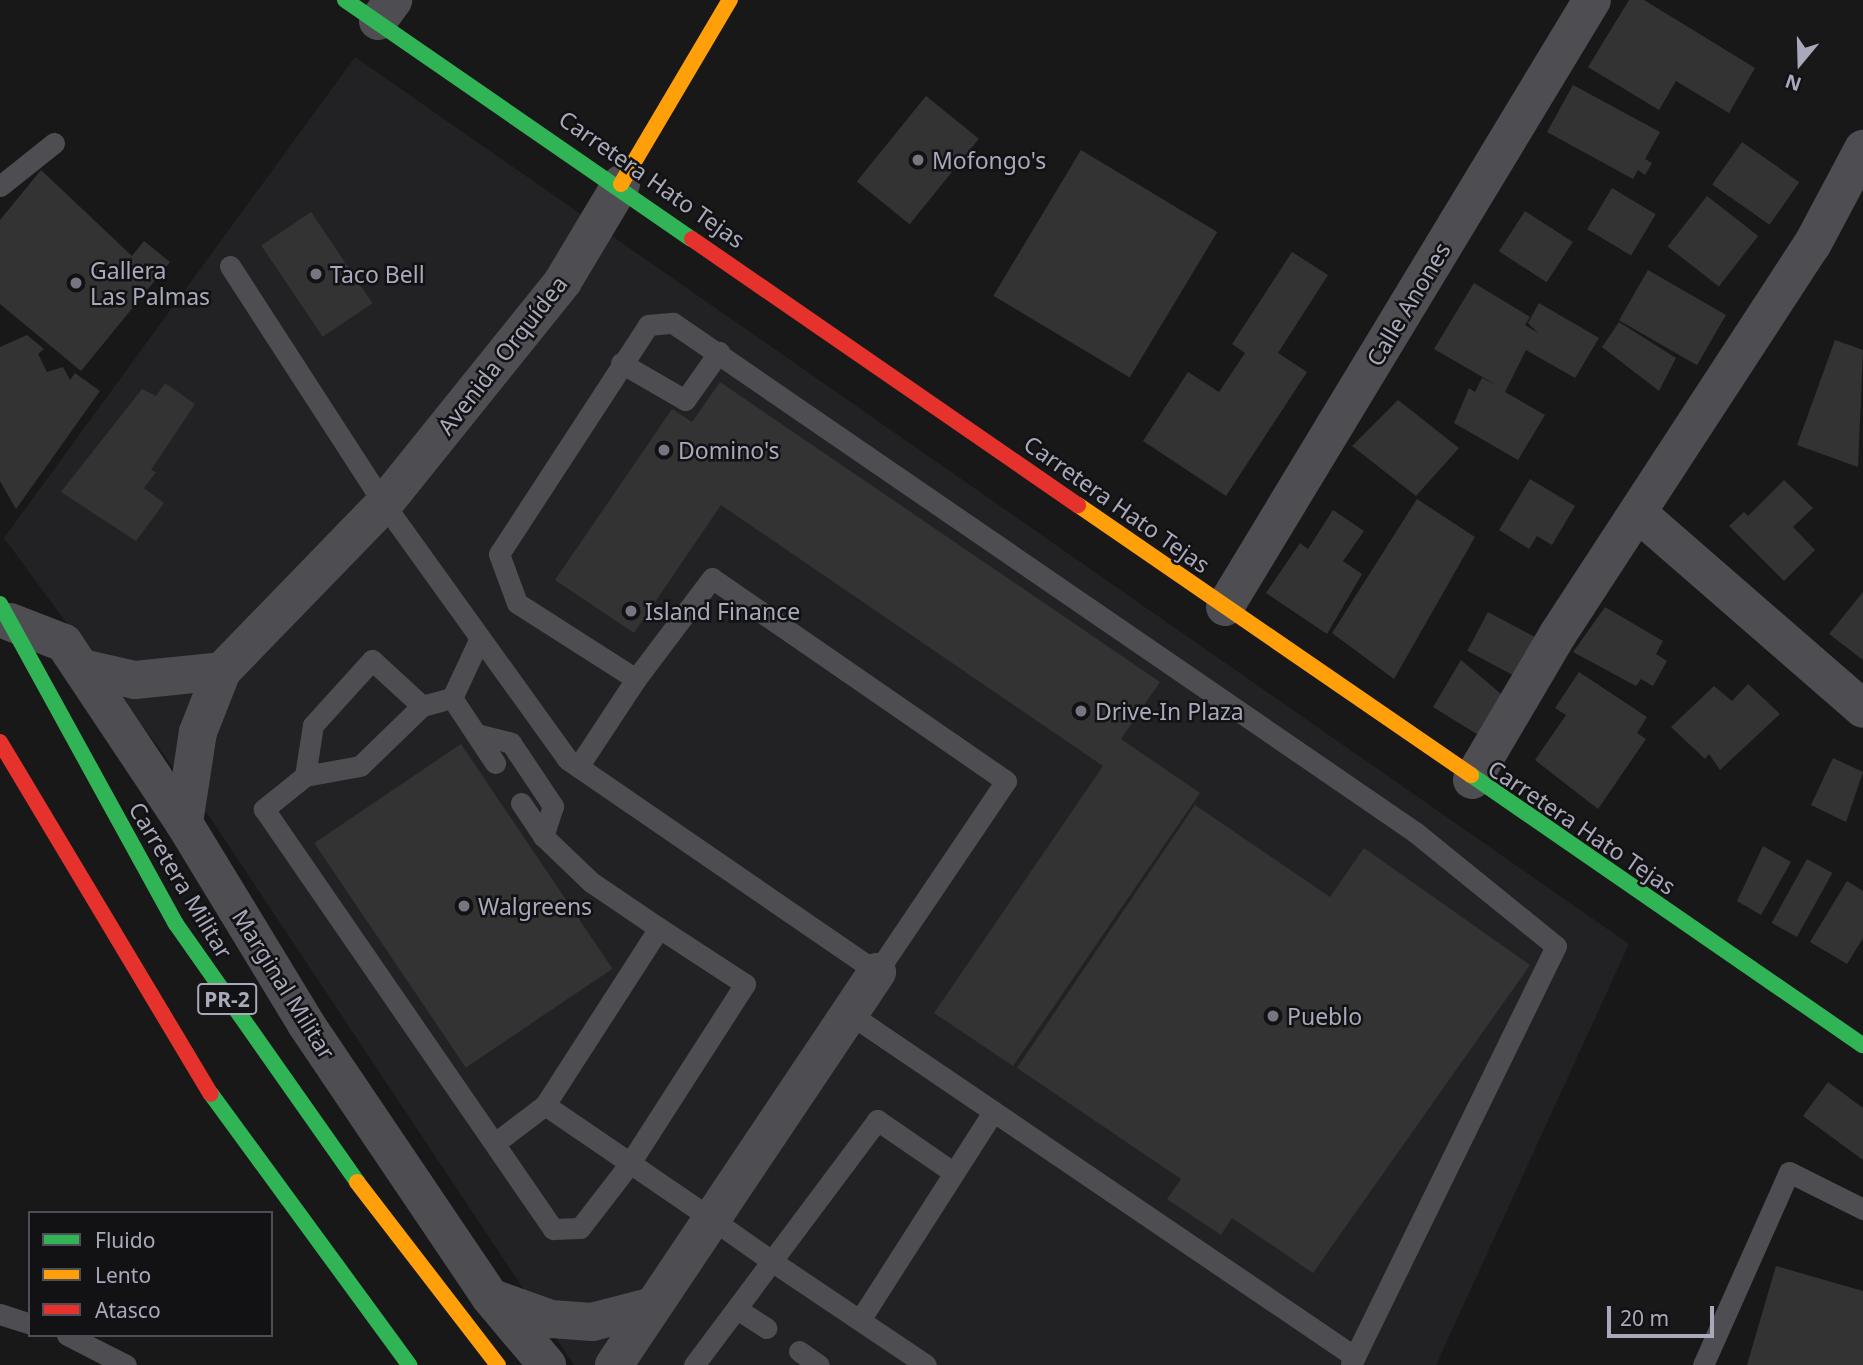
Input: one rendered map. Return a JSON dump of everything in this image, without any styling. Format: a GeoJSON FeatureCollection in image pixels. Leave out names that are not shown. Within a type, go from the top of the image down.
{"type":"FeatureCollection","features":[{"type":"Feature","properties":{"kind":"street","name":"Carretera Hato Tejas"},"geometry":{"type":"LineString","coordinates":[[345,0],[385,10],[621,184],[1472,780],[1863,1045]]}},
{"type":"Feature","properties":{"kind":"street","name":"Avenida Orquídea"},"geometry":{"type":"LineString","coordinates":[[222,671],[384,504],[563,281],[730,0]]}},
{"type":"Feature","properties":{"kind":"street","name":"Calle Anones"},"geometry":{"type":"LineString","coordinates":[[1225,607],[1592,0]]}},
{"type":"Feature","properties":{"kind":"street"},"geometry":{"type":"LineString","coordinates":[[1472,780],[1812,245],[1863,149]]}},
{"type":"Feature","properties":{"kind":"street"},"geometry":{"type":"LineString","coordinates":[[1639,514],[1863,709]]}},
{"type":"Feature","properties":{"kind":"street","name":"Marginal Militar"},"geometry":{"type":"LineString","coordinates":[[5,613],[64,643],[184,823],[306,1024],[490,1297],[547,1365]]}},
{"type":"Feature","properties":{"kind":"street","name":"Carretera Militar"},"geometry":{"type":"LineString","coordinates":[[5,613],[176,924],[401,1244],[498,1365]]}},
{"type":"Feature","properties":{"kind":"street"},"geometry":{"type":"LineString","coordinates":[[82,668],[135,680],[222,671],[198,732],[184,823]]}},
{"type":"Feature","properties":{"kind":"street","name":"PR-2"},"geometry":{"type":"LineString","coordinates":[[0,742],[115,943],[219,1106],[409,1365]]}},
{"type":"Feature","properties":{"kind":"street"},"geometry":{"type":"LineString","coordinates":[[614,1365],[709,1217],[847,1012],[877,972]]}},
{"type":"Feature","properties":{"kind":"street"},"geometry":{"type":"LineString","coordinates":[[490,1297],[551,1319],[592,1322],[653,1306]]}},
{"type":"Feature","properties":{"kind":"lane"},"geometry":{"type":"LineString","coordinates":[[0,186],[54,143]]}},
{"type":"Feature","properties":{"kind":"lane"},"geometry":{"type":"LineString","coordinates":[[230,266],[384,504],[480,638],[578,767],[877,972],[1006,781],[712,578],[636,679],[578,767]]}},
{"type":"Feature","properties":{"kind":"lane"},"geometry":{"type":"LineString","coordinates":[[636,679],[517,603],[499,554],[648,325],[673,323],[719,352],[1415,832],[1556,946],[1353,1361],[847,1012]]}},
{"type":"Feature","properties":{"kind":"lane"},"geometry":{"type":"LineString","coordinates":[[621,363],[685,400],[719,352]]}},
{"type":"Feature","properties":{"kind":"lane"},"geometry":{"type":"LineString","coordinates":[[452,698],[480,638]]}},
{"type":"Feature","properties":{"kind":"lane"},"geometry":{"type":"LineString","coordinates":[[305,776],[313,724],[372,660],[422,706]]}},
{"type":"Feature","properties":{"kind":"lane"},"geometry":{"type":"LineString","coordinates":[[452,698],[422,706],[360,766],[305,776],[264,809],[553,1228],[580,1228],[630,1163],[745,984],[591,883],[543,836],[522,803]]}},
{"type":"Feature","properties":{"kind":"lane"},"geometry":{"type":"LineString","coordinates":[[452,698],[495,763]]}},
{"type":"Feature","properties":{"kind":"lane"},"geometry":{"type":"LineString","coordinates":[[476,734],[511,743],[553,806],[543,836]]}},
{"type":"Feature","properties":{"kind":"lane"},"geometry":{"type":"LineString","coordinates":[[495,1143],[545,1105],[659,928]]}},
{"type":"Feature","properties":{"kind":"lane"},"geometry":{"type":"LineString","coordinates":[[545,1105],[926,1365]]}},
{"type":"Feature","properties":{"kind":"lane"},"geometry":{"type":"LineString","coordinates":[[860,1320],[993,1112]]}},
{"type":"Feature","properties":{"kind":"lane"},"geometry":{"type":"LineString","coordinates":[[694,1365],[877,1120],[954,1173]]}},
{"type":"Feature","properties":{"kind":"lane"},"geometry":{"type":"LineString","coordinates":[[1703,1365],[1789,1172],[1863,1209]]}},
{"type":"Feature","properties":{"kind":"lane"},"geometry":{"type":"LineString","coordinates":[[737,1309],[766,1328]]}},
{"type":"Feature","properties":{"kind":"lane"},"geometry":{"type":"LineString","coordinates":[[0,1314],[28,1323]]}},
{"type":"Feature","properties":{"kind":"lane"},"geometry":{"type":"LineString","coordinates":[[70,1337],[127,1365]]}},
{"type":"Feature","properties":{"kind":"lane"},"geometry":{"type":"LineString","coordinates":[[799,1351],[819,1365]]}},
{"type":"Feature","properties":{"kind":"shaded area","name":"Drive-In Plaza"},"geometry":{"type":"Polygon","coordinates":[[[355,57],[1629,944],[1436,1365],[574,1365],[211,819],[4,538],[355,57]]]}},
{"type":"Feature","properties":{"kind":"building"},"geometry":{"type":"Polygon","coordinates":[[[1629,0],[1644,0],[1755,68],[1729,113],[1676,81],[1659,110],[1588,67],[1629,0]]]}},
{"type":"Feature","properties":{"kind":"building"},"geometry":{"type":"Polygon","coordinates":[[[1573,85],[1660,132],[1645,159],[1652,163],[1645,175],[1638,170],[1633,179],[1547,132],[1573,85]]]}},
{"type":"Feature","properties":{"kind":"building","name":"Mofongo's"},"geometry":{"type":"Polygon","coordinates":[[[926,96],[979,139],[910,224],[857,181],[926,96]]]}},
{"type":"Feature","properties":{"kind":"building"},"geometry":{"type":"Polygon","coordinates":[[[1742,142],[1799,182],[1770,225],[1712,185],[1742,142]]]}},
{"type":"Feature","properties":{"kind":"building"},"geometry":{"type":"Polygon","coordinates":[[[1081,150],[1217,232],[1130,378],[993,296],[1081,150]]]}},
{"type":"Feature","properties":{"kind":"building","name":"Gallera Las Palmas"},"geometry":{"type":"Polygon","coordinates":[[[41,170],[132,256],[144,241],[170,262],[81,371],[0,304],[0,220],[41,170]]]}},
{"type":"Feature","properties":{"kind":"building"},"geometry":{"type":"Polygon","coordinates":[[[1612,188],[1656,214],[1631,255],[1587,229],[1612,188]]]}},
{"type":"Feature","properties":{"kind":"building"},"geometry":{"type":"Polygon","coordinates":[[[1707,196],[1758,236],[1719,286],[1668,246],[1707,196]]]}},
{"type":"Feature","properties":{"kind":"building"},"geometry":{"type":"Polygon","coordinates":[[[1525,211],[1573,242],[1547,282],[1499,251],[1525,211]]]}},
{"type":"Feature","properties":{"kind":"building","name":"Taco Bell"},"geometry":{"type":"Polygon","coordinates":[[[311,212],[373,303],[323,337],[261,246],[311,212]]]}},
{"type":"Feature","properties":{"kind":"building"},"geometry":{"type":"Polygon","coordinates":[[[1292,252],[1328,275],[1278,353],[1307,372],[1226,496],[1143,441],[1188,372],[1219,392],[1245,353],[1232,344],[1292,252]]]}},
{"type":"Feature","properties":{"kind":"building"},"geometry":{"type":"Polygon","coordinates":[[[1648,270],[1726,315],[1697,365],[1619,320],[1648,270]]]}},
{"type":"Feature","properties":{"kind":"building"},"geometry":{"type":"Polygon","coordinates":[[[1474,283],[1530,317],[1525,325],[1538,333],[1528,323],[1539,303],[1599,338],[1575,378],[1526,350],[1505,392],[1545,415],[1518,460],[1454,423],[1469,388],[1475,392],[1482,378],[1498,386],[1434,349],[1474,283]]]}},
{"type":"Feature","properties":{"kind":"building"},"geometry":{"type":"Polygon","coordinates":[[[1619,322],[1676,358],[1659,391],[1602,347],[1619,322]]]}},
{"type":"Feature","properties":{"kind":"building"},"geometry":{"type":"Polygon","coordinates":[[[27,335],[44,349],[38,354],[47,372],[63,367],[70,380],[75,373],[100,391],[16,509],[0,481],[0,347],[27,335]]]}},
{"type":"Feature","properties":{"kind":"building"},"geometry":{"type":"Polygon","coordinates":[[[1835,340],[1863,350],[1858,467],[1797,445],[1835,340]]]}},
{"type":"Feature","properties":{"kind":"building","name":"Drive-In Plaza"},"geometry":{"type":"Polygon","coordinates":[[[720,382],[1160,682],[1121,739],[1200,793],[1013,1066],[934,1013],[1103,766],[721,505],[634,633],[555,580],[672,409],[692,422],[720,382]]]}},
{"type":"Feature","properties":{"kind":"building"},"geometry":{"type":"Polygon","coordinates":[[[165,383],[195,404],[151,470],[156,472],[144,488],[164,503],[136,541],[61,492],[142,389],[156,396],[165,383]]]}},
{"type":"Feature","properties":{"kind":"building"},"geometry":{"type":"Polygon","coordinates":[[[1398,400],[1459,448],[1416,496],[1352,446],[1398,400]]]}},
{"type":"Feature","properties":{"kind":"building"},"geometry":{"type":"Polygon","coordinates":[[[1530,479],[1575,506],[1552,545],[1537,536],[1529,549],[1499,530],[1530,479]]]}},
{"type":"Feature","properties":{"kind":"building"},"geometry":{"type":"Polygon","coordinates":[[[1784,480],[1813,508],[1793,527],[1815,550],[1784,581],[1729,526],[1744,512],[1748,516],[1784,480]]]}},
{"type":"Feature","properties":{"kind":"building"},"geometry":{"type":"Polygon","coordinates":[[[1417,499],[1475,537],[1394,679],[1332,633],[1417,499]]]}},
{"type":"Feature","properties":{"kind":"building"},"geometry":{"type":"Polygon","coordinates":[[[1333,510],[1364,531],[1343,561],[1362,574],[1327,634],[1266,593],[1300,543],[1308,549],[1333,510]]]}},
{"type":"Feature","properties":{"kind":"building"},"geometry":{"type":"Polygon","coordinates":[[[1863,592],[1863,660],[1829,634],[1863,592]]]}},
{"type":"Feature","properties":{"kind":"building"},"geometry":{"type":"Polygon","coordinates":[[[1605,607],[1663,641],[1656,654],[1667,661],[1653,686],[1641,679],[1636,686],[1573,652],[1605,607]]]}},
{"type":"Feature","properties":{"kind":"building"},"geometry":{"type":"Polygon","coordinates":[[[1488,612],[1537,638],[1516,677],[1467,651],[1488,612]]]}},
{"type":"Feature","properties":{"kind":"building"},"geometry":{"type":"Polygon","coordinates":[[[1461,660],[1507,699],[1483,738],[1433,707],[1461,660]]]}},
{"type":"Feature","properties":{"kind":"building"},"geometry":{"type":"Polygon","coordinates":[[[1579,672],[1647,717],[1637,733],[1646,739],[1598,809],[1535,760],[1566,715],[1555,708],[1579,672]]]}},
{"type":"Feature","properties":{"kind":"building"},"geometry":{"type":"Polygon","coordinates":[[[1748,684],[1780,714],[1720,770],[1709,754],[1705,759],[1671,727],[1714,686],[1732,701],[1748,684]]]}},
{"type":"Feature","properties":{"kind":"building","name":"Walgreens"},"geometry":{"type":"Polygon","coordinates":[[[461,744],[613,969],[466,1068],[314,843],[461,744]]]}},
{"type":"Feature","properties":{"kind":"building"},"geometry":{"type":"Polygon","coordinates":[[[1833,758],[1863,772],[1846,822],[1811,805],[1833,758]]]}},
{"type":"Feature","properties":{"kind":"building","name":"Pueblo"},"geometry":{"type":"Polygon","coordinates":[[[1195,805],[1330,897],[1364,848],[1530,965],[1313,1273],[1232,1218],[1221,1235],[1167,1199],[1181,1179],[1017,1068],[1195,805]]]}},
{"type":"Feature","properties":{"kind":"building"},"geometry":{"type":"Polygon","coordinates":[[[1763,846],[1791,862],[1761,915],[1737,901],[1763,846]]]}},
{"type":"Feature","properties":{"kind":"building"},"geometry":{"type":"Polygon","coordinates":[[[1807,859],[1832,873],[1797,937],[1772,923],[1807,859]]]}},
{"type":"Feature","properties":{"kind":"building"},"geometry":{"type":"Polygon","coordinates":[[[1847,881],[1863,891],[1863,938],[1847,964],[1810,942],[1847,881]]]}},
{"type":"Feature","properties":{"kind":"building"},"geometry":{"type":"Polygon","coordinates":[[[1828,1082],[1863,1108],[1863,1160],[1803,1116],[1828,1082]]]}},
{"type":"Feature","properties":{"kind":"building"},"geometry":{"type":"Polygon","coordinates":[[[1776,1266],[1863,1291],[1863,1365],[1747,1365],[1776,1266]]]}},
{"type":"Feature","properties":{"kind":"traffic: fast"},"geometry":{"type":"LineString","coordinates":[[345,0],[692,239]]}},
{"type":"Feature","properties":{"kind":"traffic: fast"},"geometry":{"type":"LineString","coordinates":[[0,604],[176,924],[357,1182]]}},
{"type":"Feature","properties":{"kind":"traffic: fast"},"geometry":{"type":"LineString","coordinates":[[1471,775],[1863,1045]]}},
{"type":"Feature","properties":{"kind":"traffic: fast"},"geometry":{"type":"LineString","coordinates":[[211,1094],[409,1365]]}},
{"type":"Feature","properties":{"kind":"traffic: slow"},"geometry":{"type":"LineString","coordinates":[[621,184],[730,0]]}},
{"type":"Feature","properties":{"kind":"traffic: slow"},"geometry":{"type":"LineString","coordinates":[[1078,505],[1471,775]]}},
{"type":"Feature","properties":{"kind":"traffic: slow"},"geometry":{"type":"LineString","coordinates":[[357,1182],[498,1365]]}},
{"type":"Feature","properties":{"kind":"traffic: jam"},"geometry":{"type":"LineString","coordinates":[[692,239],[1078,505]]}},
{"type":"Feature","properties":{"kind":"traffic: jam"},"geometry":{"type":"LineString","coordinates":[[0,742],[211,1094]]}},
{"type":"Feature","properties":{"kind":"place","name":"Mofongo's"},"geometry":{"type":"Point","coordinates":[918,160]}},
{"type":"Feature","properties":{"kind":"place","name":"Taco Bell"},"geometry":{"type":"Point","coordinates":[316,274]}},
{"type":"Feature","properties":{"kind":"place","name":"Gallera Las Palmas"},"geometry":{"type":"Point","coordinates":[76,283]}},
{"type":"Feature","properties":{"kind":"place","name":"Domino's"},"geometry":{"type":"Point","coordinates":[664,450]}},
{"type":"Feature","properties":{"kind":"place","name":"Island Finance"},"geometry":{"type":"Point","coordinates":[631,611]}},
{"type":"Feature","properties":{"kind":"place","name":"Drive-In Plaza"},"geometry":{"type":"Point","coordinates":[1081,711]}},
{"type":"Feature","properties":{"kind":"place","name":"Walgreens"},"geometry":{"type":"Point","coordinates":[464,906]}},
{"type":"Feature","properties":{"kind":"place","name":"Pueblo"},"geometry":{"type":"Point","coordinates":[1273,1016]}}]}
